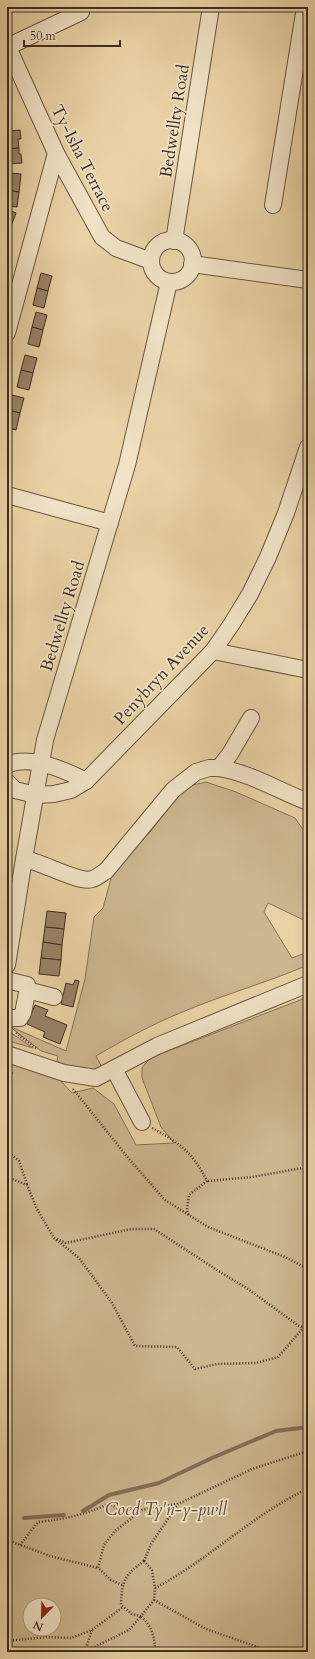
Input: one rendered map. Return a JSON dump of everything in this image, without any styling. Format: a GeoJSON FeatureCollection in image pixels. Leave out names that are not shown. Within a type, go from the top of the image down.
{"type":"FeatureCollection","features":[{"type":"Feature","properties":{"kind":"street","name":"Bedwellty Road"},"geometry":{"type":"LineString","coordinates":[[174,240],[211,7]]}},
{"type":"Feature","properties":{"kind":"street"},"geometry":{"type":"LineString","coordinates":[[273,205],[304,7]]}},
{"type":"Feature","properties":{"kind":"street"},"geometry":{"type":"LineString","coordinates":[[7,46],[81,12]]}},
{"type":"Feature","properties":{"kind":"street","name":"Ty-Isha Terrace"},"geometry":{"type":"LineString","coordinates":[[7,46],[56,153],[102,237],[116,248],[151,261]]}},
{"type":"Feature","properties":{"kind":"street"},"geometry":{"type":"LineString","coordinates":[[7,333],[10,311],[56,153]]}},
{"type":"Feature","properties":{"kind":"street"},"geometry":{"type":"LineString","coordinates":[[174,240],[180,242],[190,251],[192,264],[191,270],[182,279],[169,282],[158,277],[154,272],[151,261],[156,248],[167,241],[174,240]]}},
{"type":"Feature","properties":{"kind":"street"},"geometry":{"type":"LineString","coordinates":[[192,264],[308,280]]}},
{"type":"Feature","properties":{"kind":"street","name":"Bedwellty Road"},"geometry":{"type":"LineString","coordinates":[[7,959],[45,740],[127,465],[169,282]]}},
{"type":"Feature","properties":{"kind":"street","name":"Penybryn Avenue"},"geometry":{"type":"LineString","coordinates":[[36,796],[71,790],[86,781],[213,651],[231,625],[253,588],[304,470],[308,447]]}},
{"type":"Feature","properties":{"kind":"street"},"geometry":{"type":"LineString","coordinates":[[7,494],[110,523]]}},
{"type":"Feature","properties":{"kind":"street"},"geometry":{"type":"LineString","coordinates":[[213,651],[308,670]]}},
{"type":"Feature","properties":{"kind":"street"},"geometry":{"type":"LineString","coordinates":[[219,768],[230,754],[250,718]]}},
{"type":"Feature","properties":{"kind":"street"},"geometry":{"type":"LineString","coordinates":[[7,765],[15,761],[41,763],[64,770],[86,781]]}},
{"type":"Feature","properties":{"kind":"street"},"geometry":{"type":"LineString","coordinates":[[24,858],[78,878],[92,880],[106,871],[173,790],[196,772],[209,768],[219,768],[237,772],[308,802]]}},
{"type":"Feature","properties":{"kind":"street"},"geometry":{"type":"LineString","coordinates":[[7,782],[15,790],[36,796]]}},
{"type":"Feature","properties":{"kind":"street"},"geometry":{"type":"LineString","coordinates":[[7,980],[26,985],[27,990],[23,1013],[20,1018],[10,1024]]}},
{"type":"Feature","properties":{"kind":"street"},"geometry":{"type":"LineString","coordinates":[[7,1054],[64,1073],[96,1078],[157,1046],[186,1033],[308,984]]}},
{"type":"Feature","properties":{"kind":"street"},"geometry":{"type":"LineString","coordinates":[[27,990],[54,997]]}},
{"type":"Feature","properties":{"kind":"street"},"geometry":{"type":"LineString","coordinates":[[114,1069],[142,1122]]}},
{"type":"Feature","properties":{"kind":"path"},"geometry":{"type":"LineString","coordinates":[[10,1024],[36,1048],[33,1063]]}},
{"type":"Feature","properties":{"kind":"path"},"geometry":{"type":"LineString","coordinates":[[64,1073],[74,1092],[165,1200],[189,1217],[208,1227],[285,1256],[308,1269]]}},
{"type":"Feature","properties":{"kind":"path"},"geometry":{"type":"LineString","coordinates":[[142,1122],[175,1140],[198,1163],[207,1181]]}},
{"type":"Feature","properties":{"kind":"path"},"geometry":{"type":"LineString","coordinates":[[7,1151],[19,1161],[37,1208],[54,1238],[78,1258],[112,1303],[135,1346],[177,1347],[195,1369],[217,1364],[256,1364],[278,1357],[304,1327]]}},
{"type":"Feature","properties":{"kind":"path"},"geometry":{"type":"LineString","coordinates":[[189,1217],[187,1210],[189,1195],[207,1181],[252,1177],[308,1167]]}},
{"type":"Feature","properties":{"kind":"path"},"geometry":{"type":"LineString","coordinates":[[7,1177],[27,1185]]}},
{"type":"Feature","properties":{"kind":"path"},"geometry":{"type":"LineString","coordinates":[[54,1238],[66,1243],[131,1229],[154,1229],[248,1289],[299,1326],[308,1329]]}},
{"type":"Feature","properties":{"kind":"path"},"geometry":{"type":"LineString","coordinates":[[98,1568],[104,1545],[115,1531],[142,1510],[178,1504],[252,1469],[308,1451]]}},
{"type":"Feature","properties":{"kind":"path"},"geometry":{"type":"LineString","coordinates":[[155,1588],[178,1576],[278,1503],[301,1492],[308,1493]]}},
{"type":"Feature","properties":{"kind":"path"},"geometry":{"type":"LineString","coordinates":[[20,1545],[38,1522],[65,1520],[109,1504],[136,1515]]}},
{"type":"Feature","properties":{"kind":"path"},"geometry":{"type":"LineString","coordinates":[[155,1652],[155,1639],[149,1624],[142,1616],[132,1614],[120,1605],[122,1585],[129,1572],[144,1561],[151,1544],[178,1504]]}},
{"type":"Feature","properties":{"kind":"path"},"geometry":{"type":"LineString","coordinates":[[7,1540],[50,1556],[98,1568],[112,1580],[122,1585]]}},
{"type":"Feature","properties":{"kind":"path"},"geometry":{"type":"LineString","coordinates":[[84,1652],[129,1630],[154,1600],[155,1588],[152,1570],[144,1561]]}},
{"type":"Feature","properties":{"kind":"path"},"geometry":{"type":"LineString","coordinates":[[154,1600],[206,1629],[272,1652]]}},
{"type":"Feature","properties":{"kind":"path"},"geometry":{"type":"LineString","coordinates":[[7,1641],[46,1637],[71,1638],[92,1630],[123,1607]]}},
{"type":"Feature","properties":{"kind":"path"},"geometry":{"type":"LineString","coordinates":[[84,1652],[92,1630]]}},
{"type":"Feature","properties":{"kind":"green space"},"geometry":{"type":"Polygon","coordinates":[[[206,782],[236,792],[295,818],[304,831],[308,842],[308,922],[268,903],[264,912],[292,958],[308,952],[308,965],[196,1007],[137,1033],[96,1056],[103,1069],[78,1071],[57,1061],[58,1056],[41,1051],[9,1026],[66,1051],[85,979],[94,917],[103,908],[113,871],[151,831],[177,797],[193,785],[206,782]]]}},
{"type":"Feature","properties":{"kind":"green space","name":"Coed Ty'n-y-pwll"},"geometry":{"type":"Polygon","coordinates":[[[308,997],[308,1652],[7,1652],[7,1061],[59,1079],[72,1093],[93,1088],[114,1104],[136,1145],[174,1143],[161,1127],[142,1078],[142,1068],[150,1058],[308,997]]]}},
{"type":"Feature","properties":{"kind":"green space"},"geometry":{"type":"Polygon","coordinates":[[[7,1030],[33,1048],[12,1042],[10,1050],[7,1049],[7,1030]]]}},
{"type":"Feature","properties":{"kind":"building"},"geometry":{"type":"Polygon","coordinates":[[[20,130],[21,139],[18,139],[19,148],[7,149],[7,131],[20,130]]]}},
{"type":"Feature","properties":{"kind":"building"},"geometry":{"type":"Polygon","coordinates":[[[19,148],[22,163],[7,164],[7,149],[19,148]]]}},
{"type":"Feature","properties":{"kind":"building"},"geometry":{"type":"Polygon","coordinates":[[[9,173],[21,174],[19,192],[7,190],[9,173]]]}},
{"type":"Feature","properties":{"kind":"building"},"geometry":{"type":"Polygon","coordinates":[[[7,190],[19,192],[17,207],[7,206],[7,190]]]}},
{"type":"Feature","properties":{"kind":"building"},"geometry":{"type":"Polygon","coordinates":[[[7,209],[16,213],[10,229],[7,228],[7,209]]]}},
{"type":"Feature","properties":{"kind":"building"},"geometry":{"type":"Polygon","coordinates":[[[41,273],[52,276],[48,291],[37,288],[41,273]]]}},
{"type":"Feature","properties":{"kind":"building"},"geometry":{"type":"Polygon","coordinates":[[[37,288],[48,291],[44,308],[33,305],[37,288]]]}},
{"type":"Feature","properties":{"kind":"building"},"geometry":{"type":"Polygon","coordinates":[[[36,312],[47,315],[43,330],[32,327],[36,312]]]}},
{"type":"Feature","properties":{"kind":"building"},"geometry":{"type":"Polygon","coordinates":[[[32,327],[43,330],[39,347],[28,344],[32,327]]]}},
{"type":"Feature","properties":{"kind":"building"},"geometry":{"type":"Polygon","coordinates":[[[25,355],[37,358],[33,373],[21,370],[25,355]]]}},
{"type":"Feature","properties":{"kind":"building"},"geometry":{"type":"Polygon","coordinates":[[[21,370],[33,373],[29,390],[17,387],[21,370]]]}},
{"type":"Feature","properties":{"kind":"building"},"geometry":{"type":"Polygon","coordinates":[[[12,395],[24,398],[20,413],[8,410],[12,395]]]}},
{"type":"Feature","properties":{"kind":"building"},"geometry":{"type":"Polygon","coordinates":[[[8,410],[20,413],[16,430],[7,428],[8,410]]]}},
{"type":"Feature","properties":{"kind":"building"},"geometry":{"type":"Polygon","coordinates":[[[47,911],[66,913],[64,929],[45,927],[47,911]]]}},
{"type":"Feature","properties":{"kind":"building"},"geometry":{"type":"Polygon","coordinates":[[[45,927],[64,929],[62,945],[43,942],[45,927]]]}},
{"type":"Feature","properties":{"kind":"building"},"geometry":{"type":"Polygon","coordinates":[[[43,942],[62,945],[61,960],[41,958],[43,942]]]}},
{"type":"Feature","properties":{"kind":"building"},"geometry":{"type":"Polygon","coordinates":[[[41,958],[61,960],[59,976],[39,974],[41,958]]]}},
{"type":"Feature","properties":{"kind":"building"},"geometry":{"type":"Polygon","coordinates":[[[75,980],[79,981],[73,1007],[61,1004],[66,983],[73,985],[75,980]]]}},
{"type":"Feature","properties":{"kind":"building"},"geometry":{"type":"Polygon","coordinates":[[[35,1005],[48,1010],[45,1016],[67,1025],[60,1044],[43,1037],[45,1032],[27,1024],[35,1005]]]}},
{"type":"Feature","properties":{"kind":"waterway"},"geometry":{"type":"LineString","coordinates":[[83,1511],[109,1495],[159,1483],[212,1458],[276,1431],[308,1427]]}},
{"type":"Feature","properties":{"kind":"waterway"},"geometry":{"type":"LineString","coordinates":[[24,1518],[64,1515]]}}]}
